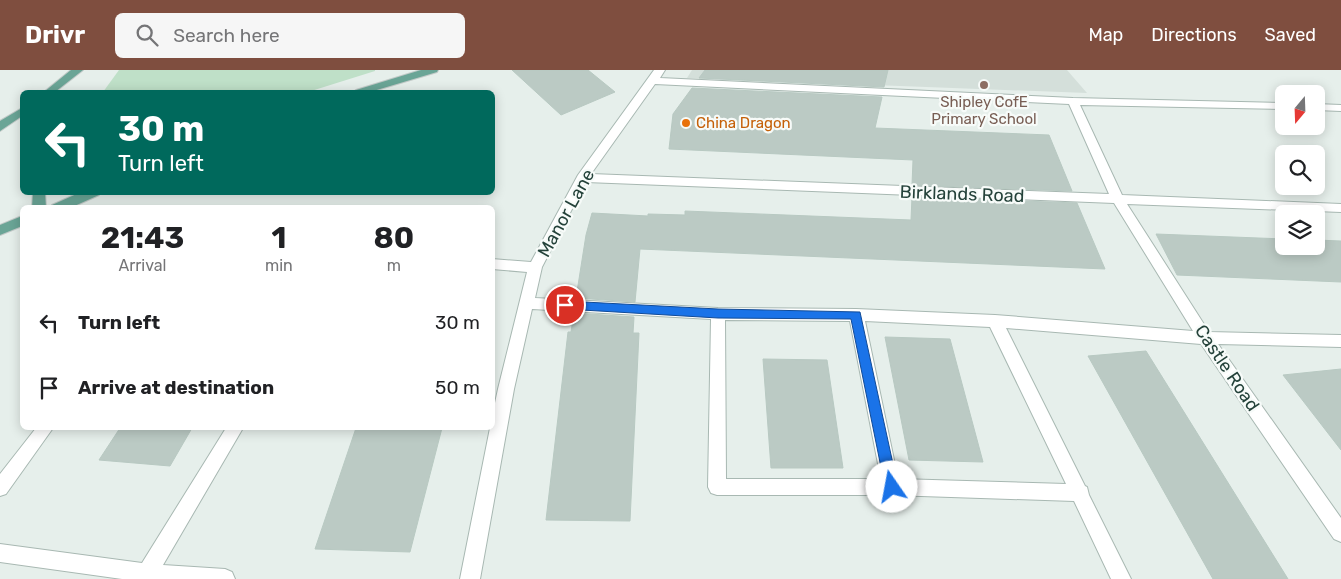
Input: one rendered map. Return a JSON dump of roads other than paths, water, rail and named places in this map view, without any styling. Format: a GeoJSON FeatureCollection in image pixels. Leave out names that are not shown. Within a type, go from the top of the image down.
{"type":"FeatureCollection","features":[{"type":"Feature","properties":{"kind":"main road"},"geometry":{"type":"LineString","coordinates":[[367,90],[433,70]]}},
{"type":"Feature","properties":{"kind":"main road"},"geometry":{"type":"LineString","coordinates":[[52,90],[74,74]]}},
{"type":"Feature","properties":{"kind":"main road"},"geometry":{"type":"LineString","coordinates":[[63,90],[74,74]]}},
{"type":"Feature","properties":{"kind":"main road"},"geometry":{"type":"LineString","coordinates":[[0,127],[20,113]]}},
{"type":"Feature","properties":{"kind":"main road"},"geometry":{"type":"LineString","coordinates":[[0,133],[12,119]]}},
{"type":"Feature","properties":{"kind":"main road"},"geometry":{"type":"LineString","coordinates":[[64,205],[87,195]]}},
{"type":"Feature","properties":{"kind":"main road"},"geometry":{"type":"LineString","coordinates":[[0,230],[20,222]]}},
{"type":"Feature","properties":{"kind":"street"},"geometry":{"type":"LineString","coordinates":[[656,76],[1073,101],[1275,106]]}},
{"type":"Feature","properties":{"kind":"street","name":"Manor Lane"},"geometry":{"type":"LineString","coordinates":[[470,579],[506,388],[535,268],[582,178],[656,76]]}},
{"type":"Feature","properties":{"kind":"street","name":"Castle Road"},"geometry":{"type":"LineString","coordinates":[[1073,101],[1118,200],[1205,338],[1341,533]]}},
{"type":"Feature","properties":{"kind":"street"},"geometry":{"type":"LineString","coordinates":[[1325,107],[1341,108]]}},
{"type":"Feature","properties":{"kind":"street","name":"Birklands Road"},"geometry":{"type":"LineString","coordinates":[[582,178],[1341,208]]}},
{"type":"Feature","properties":{"kind":"street"},"geometry":{"type":"LineString","coordinates":[[495,264],[535,268]]}},
{"type":"Feature","properties":{"kind":"street"},"geometry":{"type":"LineString","coordinates":[[526,303],[718,314],[856,315],[995,321],[1205,338],[1341,341]]}},
{"type":"Feature","properties":{"kind":"street"},"geometry":{"type":"LineString","coordinates":[[718,314],[717,487],[892,487],[1081,493]]}},
{"type":"Feature","properties":{"kind":"street"},"geometry":{"type":"LineString","coordinates":[[856,315],[892,487]]}},
{"type":"Feature","properties":{"kind":"street"},"geometry":{"type":"LineString","coordinates":[[995,321],[1081,493],[1121,579]]}},
{"type":"Feature","properties":{"kind":"street"},"geometry":{"type":"LineString","coordinates":[[0,488],[44,430]]}},
{"type":"Feature","properties":{"kind":"street"},"geometry":{"type":"LineString","coordinates":[[147,573],[233,430]]}},
{"type":"Feature","properties":{"kind":"street"},"geometry":{"type":"LineString","coordinates":[[0,553],[147,573],[224,579]]}},
{"type":"Feature","properties":{"kind":"place","name":"Shipley CofE Primary School"},"geometry":{"type":"Point","coordinates":[984,85]}},
{"type":"Feature","properties":{"kind":"place","name":"China Dragon"},"geometry":{"type":"Point","coordinates":[686,123]}}]}
